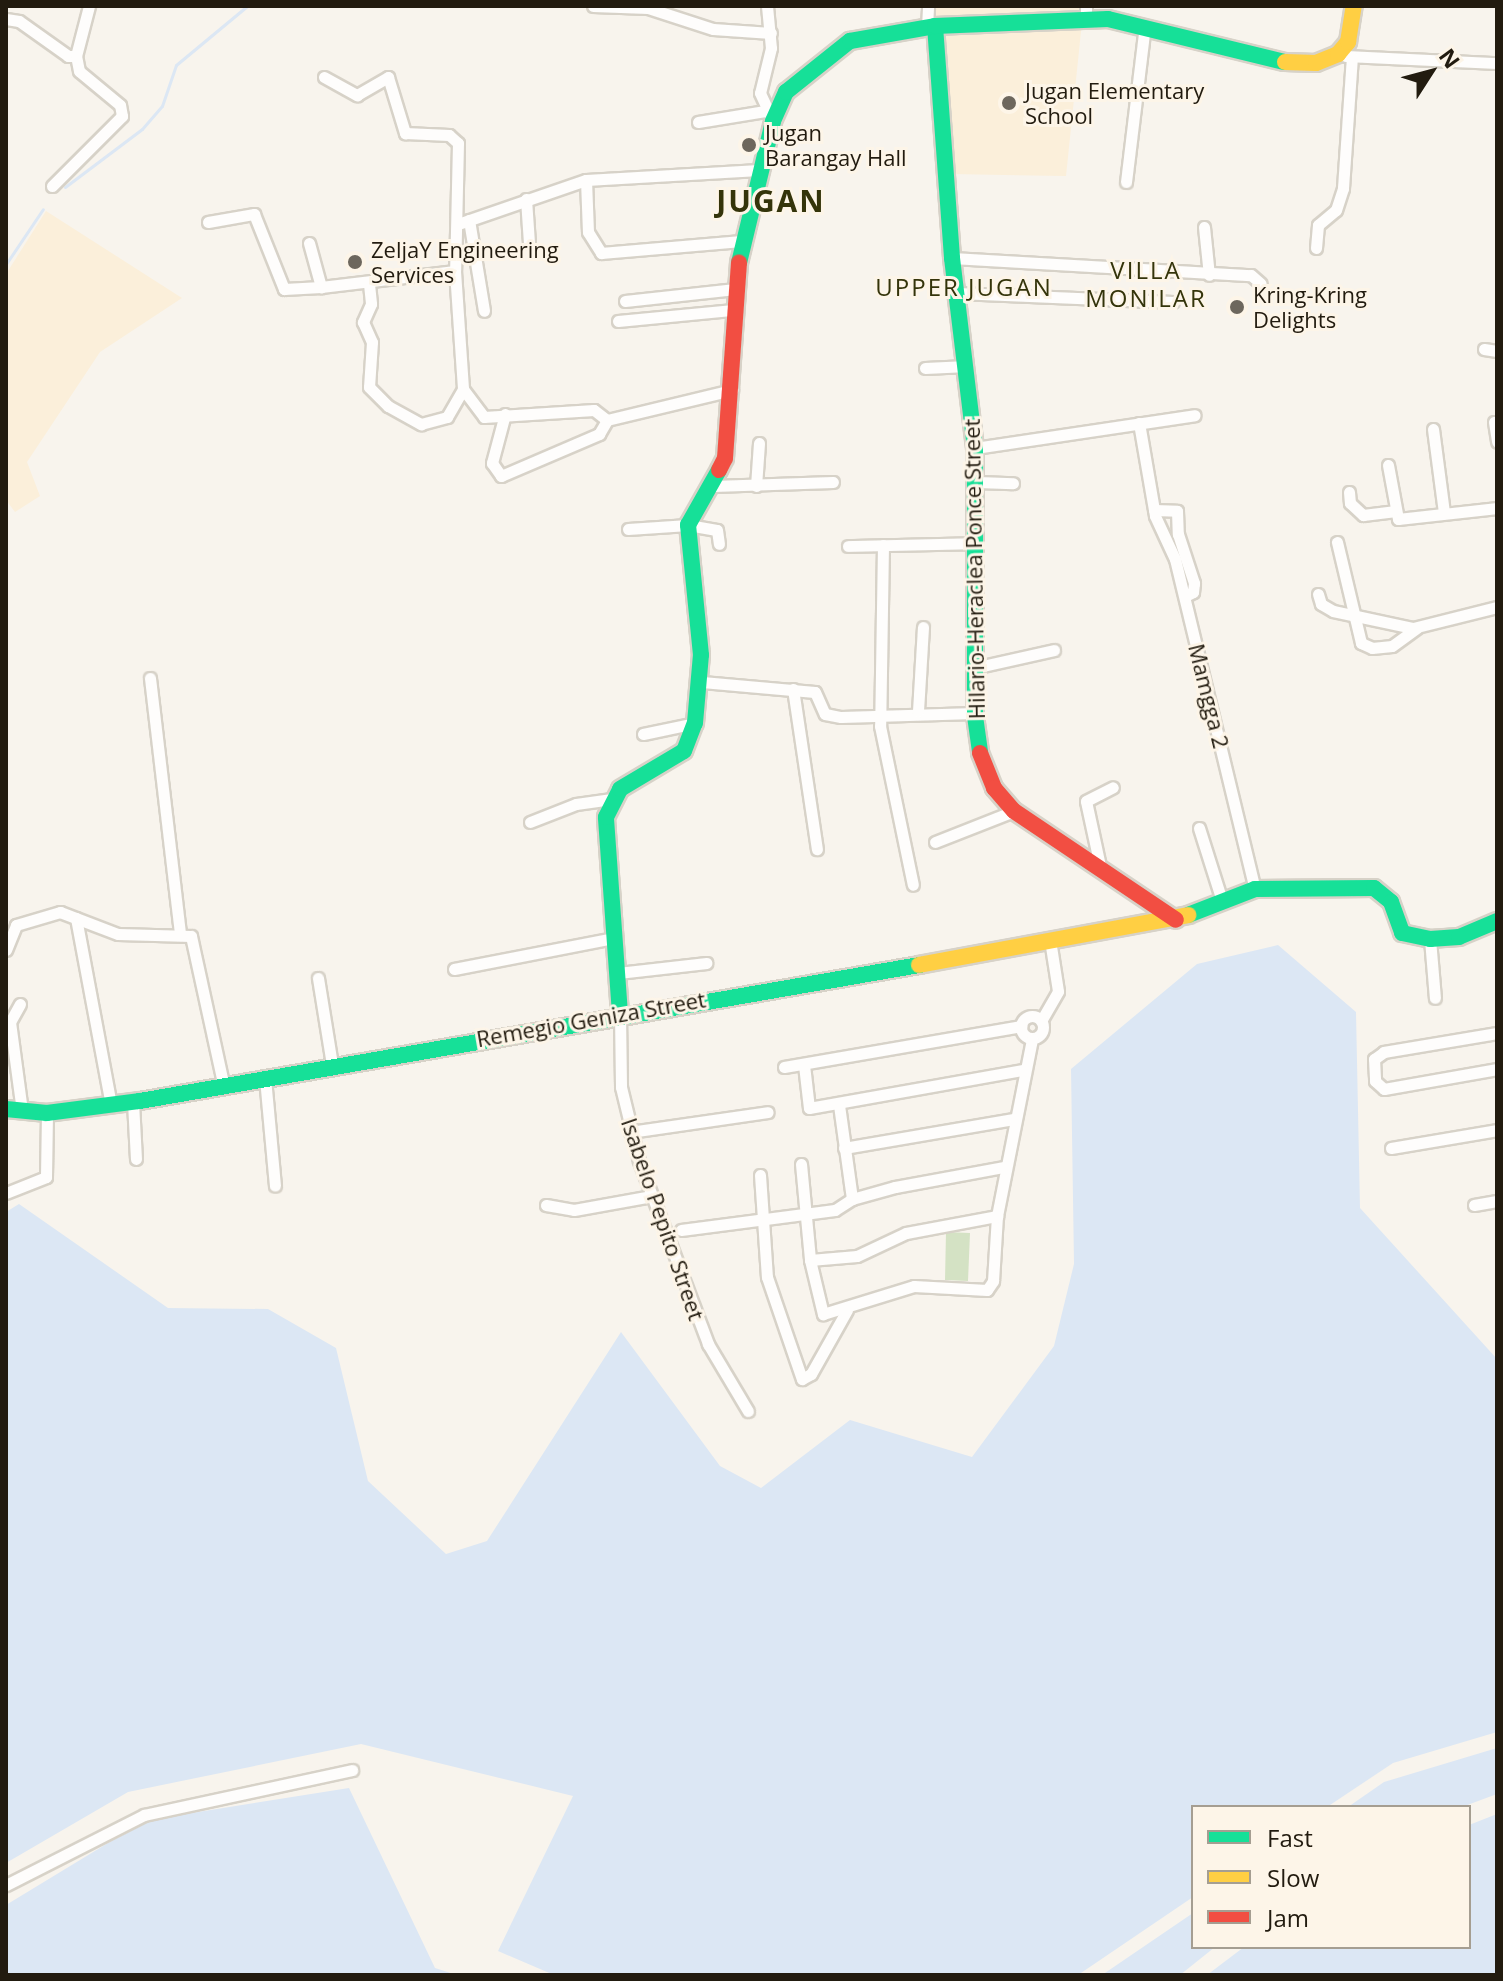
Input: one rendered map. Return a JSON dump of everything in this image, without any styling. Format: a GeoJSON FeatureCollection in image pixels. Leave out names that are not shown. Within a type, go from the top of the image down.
{"type":"FeatureCollection","features":[{"type":"Feature","properties":{"kind":"street"},"geometry":{"type":"LineString","coordinates":[[52,186],[122,116],[120,105],[81,77],[76,56],[89,6]]}},
{"type":"Feature","properties":{"kind":"street"},"geometry":{"type":"LineString","coordinates":[[593,6],[648,8],[713,29],[771,33]]}},
{"type":"Feature","properties":{"kind":"street"},"geometry":{"type":"LineString","coordinates":[[767,6],[771,33],[760,87],[769,116]]}},
{"type":"Feature","properties":{"kind":"street"},"geometry":{"type":"LineString","coordinates":[[928,6],[931,27]]}},
{"type":"Feature","properties":{"kind":"street"},"geometry":{"type":"LineString","coordinates":[[1316,248],[1318,225],[1336,210],[1343,188],[1345,55],[1354,6]]}},
{"type":"Feature","properties":{"kind":"street"},"geometry":{"type":"LineString","coordinates":[[620,1014],[605,834],[612,799],[620,789],[681,754],[695,723],[702,682],[688,525],[713,486],[725,458],[732,390],[733,310],[741,241],[769,116],[786,92],[841,46],[872,34],[1086,12],[1274,62],[1316,63],[1345,55],[1497,63]]}},
{"type":"Feature","properties":{"kind":"street"},"geometry":{"type":"LineString","coordinates":[[6,19],[19,21],[55,48],[76,56]]}},
{"type":"Feature","properties":{"kind":"street"},"geometry":{"type":"LineString","coordinates":[[1126,182],[1145,26]]}},
{"type":"Feature","properties":{"kind":"street","name":"Hilario-Heraclea Ponce Street"},"geometry":{"type":"LineString","coordinates":[[931,27],[952,258],[975,448],[975,713],[986,773],[1014,811],[1176,920]]}},
{"type":"Feature","properties":{"kind":"street"},"geometry":{"type":"LineString","coordinates":[[324,77],[357,95],[388,77],[405,133],[454,138],[464,222],[484,311]]}},
{"type":"Feature","properties":{"kind":"street"},"geometry":{"type":"LineString","coordinates":[[698,122],[769,116]]}},
{"type":"Feature","properties":{"kind":"street"},"geometry":{"type":"LineString","coordinates":[[464,222],[586,180],[759,170]]}},
{"type":"Feature","properties":{"kind":"street"},"geometry":{"type":"LineString","coordinates":[[586,180],[588,232],[601,253],[741,241]]}},
{"type":"Feature","properties":{"kind":"street"},"geometry":{"type":"LineString","coordinates":[[526,199],[529,243]]}},
{"type":"Feature","properties":{"kind":"street"},"geometry":{"type":"LineString","coordinates":[[208,222],[254,214],[284,289],[369,284],[455,271]]}},
{"type":"Feature","properties":{"kind":"street"},"geometry":{"type":"LineString","coordinates":[[464,222],[455,271],[463,389],[484,417],[594,410],[607,420]]}},
{"type":"Feature","properties":{"kind":"street"},"geometry":{"type":"LineString","coordinates":[[1204,227],[1209,275]]}},
{"type":"Feature","properties":{"kind":"street"},"geometry":{"type":"LineString","coordinates":[[309,243],[321,287]]}},
{"type":"Feature","properties":{"kind":"street"},"geometry":{"type":"LineString","coordinates":[[952,258],[1251,275],[1261,284]]}},
{"type":"Feature","properties":{"kind":"street"},"geometry":{"type":"LineString","coordinates":[[369,284],[371,304],[363,322],[372,342],[369,387],[388,406],[421,424],[447,417],[463,389]]}},
{"type":"Feature","properties":{"kind":"street"},"geometry":{"type":"LineString","coordinates":[[625,301],[735,289]]}},
{"type":"Feature","properties":{"kind":"street"},"geometry":{"type":"LineString","coordinates":[[957,293],[1173,302]]}},
{"type":"Feature","properties":{"kind":"street"},"geometry":{"type":"LineString","coordinates":[[618,321],[733,310]]}},
{"type":"Feature","properties":{"kind":"street"},"geometry":{"type":"LineString","coordinates":[[1484,349],[1497,351]]}},
{"type":"Feature","properties":{"kind":"street"},"geometry":{"type":"LineString","coordinates":[[925,368],[967,366]]}},
{"type":"Feature","properties":{"kind":"street"},"geometry":{"type":"LineString","coordinates":[[505,414],[492,463],[501,476],[599,434],[607,420],[732,390]]}},
{"type":"Feature","properties":{"kind":"street"},"geometry":{"type":"LineString","coordinates":[[975,448],[1195,415]]}},
{"type":"Feature","properties":{"kind":"street"},"geometry":{"type":"LineString","coordinates":[[1494,422],[1497,442]]}},
{"type":"Feature","properties":{"kind":"street","name":"Mamgga 2"},"geometry":{"type":"LineString","coordinates":[[1139,423],[1154,510],[1185,596],[1255,889]]}},
{"type":"Feature","properties":{"kind":"street"},"geometry":{"type":"LineString","coordinates":[[1433,429],[1444,513]]}},
{"type":"Feature","properties":{"kind":"street"},"geometry":{"type":"LineString","coordinates":[[756,486],[759,443]]}},
{"type":"Feature","properties":{"kind":"street"},"geometry":{"type":"LineString","coordinates":[[1388,465],[1394,511],[1403,520],[1497,508]]}},
{"type":"Feature","properties":{"kind":"street"},"geometry":{"type":"LineString","coordinates":[[713,486],[833,482]]}},
{"type":"Feature","properties":{"kind":"street"},"geometry":{"type":"LineString","coordinates":[[977,482],[1013,483]]}},
{"type":"Feature","properties":{"kind":"street"},"geometry":{"type":"LineString","coordinates":[[1349,492],[1350,503],[1361,514],[1394,511]]}},
{"type":"Feature","properties":{"kind":"street"},"geometry":{"type":"LineString","coordinates":[[1154,510],[1177,511],[1178,534],[1194,583],[1193,592],[1185,596]]}},
{"type":"Feature","properties":{"kind":"street"},"geometry":{"type":"LineString","coordinates":[[628,529],[688,525],[717,530],[719,544]]}},
{"type":"Feature","properties":{"kind":"street"},"geometry":{"type":"LineString","coordinates":[[1337,542],[1356,613],[1359,640],[1367,647],[1401,643],[1417,628],[1497,607]]}},
{"type":"Feature","properties":{"kind":"street"},"geometry":{"type":"LineString","coordinates":[[848,546],[977,543]]}},
{"type":"Feature","properties":{"kind":"street"},"geometry":{"type":"LineString","coordinates":[[883,545],[879,713],[913,885]]}},
{"type":"Feature","properties":{"kind":"street"},"geometry":{"type":"LineString","coordinates":[[1318,594],[1333,611],[1356,613],[1417,628]]}},
{"type":"Feature","properties":{"kind":"street"},"geometry":{"type":"LineString","coordinates":[[918,711],[923,627]]}},
{"type":"Feature","properties":{"kind":"street"},"geometry":{"type":"LineString","coordinates":[[974,668],[1054,650]]}},
{"type":"Feature","properties":{"kind":"street"},"geometry":{"type":"LineString","coordinates":[[150,678],[180,933]]}},
{"type":"Feature","properties":{"kind":"street"},"geometry":{"type":"LineString","coordinates":[[702,682],[818,693],[829,716],[918,711],[975,713]]}},
{"type":"Feature","properties":{"kind":"street"},"geometry":{"type":"LineString","coordinates":[[793,689],[817,849]]}},
{"type":"Feature","properties":{"kind":"street"},"geometry":{"type":"LineString","coordinates":[[643,734],[695,723]]}},
{"type":"Feature","properties":{"kind":"street"},"geometry":{"type":"LineString","coordinates":[[1100,866],[1086,801],[1113,787]]}},
{"type":"Feature","properties":{"kind":"street"},"geometry":{"type":"LineString","coordinates":[[530,822],[576,804],[612,799]]}},
{"type":"Feature","properties":{"kind":"street"},"geometry":{"type":"LineString","coordinates":[[935,842],[1014,811]]}},
{"type":"Feature","properties":{"kind":"street"},"geometry":{"type":"LineString","coordinates":[[1199,828],[1222,901]]}},
{"type":"Feature","properties":{"kind":"street"},"geometry":{"type":"LineString","coordinates":[[1176,920],[1255,889],[1374,888],[1391,902],[1402,933],[1430,939],[1459,937],[1497,921]]}},
{"type":"Feature","properties":{"kind":"street"},"geometry":{"type":"LineString","coordinates":[[6,950],[16,925],[50,913],[76,918],[118,934],[180,933],[193,940],[224,1087]]}},
{"type":"Feature","properties":{"kind":"street"},"geometry":{"type":"LineString","coordinates":[[76,918],[111,1105]]}},
{"type":"Feature","properties":{"kind":"street","name":"Remegio Geniza Street"},"geometry":{"type":"LineString","coordinates":[[14,1110],[47,1113],[133,1102],[332,1064],[1176,920]]}},
{"type":"Feature","properties":{"kind":"street"},"geometry":{"type":"LineString","coordinates":[[454,969],[613,938]]}},
{"type":"Feature","properties":{"kind":"street"},"geometry":{"type":"LineString","coordinates":[[1430,939],[1435,998]]}},
{"type":"Feature","properties":{"kind":"street"},"geometry":{"type":"LineString","coordinates":[[823,1314],[847,1310],[914,1286],[987,1290],[993,1281],[997,1216],[1022,1070],[1032,1039],[1043,1032],[1041,1021],[1058,991],[1050,940]]}},
{"type":"Feature","properties":{"kind":"street"},"geometry":{"type":"LineString","coordinates":[[618,973],[706,963]]}},
{"type":"Feature","properties":{"kind":"street"},"geometry":{"type":"LineString","coordinates":[[318,978],[332,1064]]}},
{"type":"Feature","properties":{"kind":"street"},"geometry":{"type":"LineString","coordinates":[[14,1110],[10,1022],[20,1004]]}},
{"type":"Feature","properties":{"kind":"street","name":"Isabelo Pepito Street"},"geometry":{"type":"LineString","coordinates":[[620,1014],[621,1087],[630,1132],[708,1344],[748,1411]]}},
{"type":"Feature","properties":{"kind":"street"},"geometry":{"type":"LineString","coordinates":[[784,1067],[1021,1026],[1027,1017],[1041,1021]]}},
{"type":"Feature","properties":{"kind":"street"},"geometry":{"type":"LineString","coordinates":[[1021,1026],[1024,1036],[1032,1039]]}},
{"type":"Feature","properties":{"kind":"street"},"geometry":{"type":"LineString","coordinates":[[1497,1033],[1384,1052],[1374,1059],[1375,1081],[1384,1089],[1497,1069]]}},
{"type":"Feature","properties":{"kind":"street"},"geometry":{"type":"LineString","coordinates":[[804,1065],[809,1108],[1022,1070]]}},
{"type":"Feature","properties":{"kind":"street"},"geometry":{"type":"LineString","coordinates":[[265,1078],[275,1186]]}},
{"type":"Feature","properties":{"kind":"street"},"geometry":{"type":"LineString","coordinates":[[133,1102],[136,1159]]}},
{"type":"Feature","properties":{"kind":"street"},"geometry":{"type":"LineString","coordinates":[[839,1105],[852,1199]]}},
{"type":"Feature","properties":{"kind":"street"},"geometry":{"type":"LineString","coordinates":[[630,1132],[768,1112]]}},
{"type":"Feature","properties":{"kind":"street"},"geometry":{"type":"LineString","coordinates":[[6,1193],[46,1177],[47,1113]]}},
{"type":"Feature","properties":{"kind":"street"},"geometry":{"type":"LineString","coordinates":[[844,1148],[1014,1119]]}},
{"type":"Feature","properties":{"kind":"street"},"geometry":{"type":"LineString","coordinates":[[1391,1148],[1497,1130]]}},
{"type":"Feature","properties":{"kind":"street"},"geometry":{"type":"LineString","coordinates":[[801,1164],[810,1260],[829,1339]]}},
{"type":"Feature","properties":{"kind":"street"},"geometry":{"type":"LineString","coordinates":[[681,1230],[807,1215],[846,1207],[852,1199],[1004,1167]]}},
{"type":"Feature","properties":{"kind":"street"},"geometry":{"type":"LineString","coordinates":[[760,1175],[767,1277],[802,1379],[811,1374],[847,1310]]}},
{"type":"Feature","properties":{"kind":"street"},"geometry":{"type":"LineString","coordinates":[[546,1205],[574,1210],[652,1196]]}},
{"type":"Feature","properties":{"kind":"street"},"geometry":{"type":"LineString","coordinates":[[1474,1205],[1497,1201]]}},
{"type":"Feature","properties":{"kind":"street"},"geometry":{"type":"LineString","coordinates":[[810,1260],[857,1256],[906,1233],[997,1216]]}},
{"type":"Feature","properties":{"kind":"street"},"geometry":{"type":"LineString","coordinates":[[6,1885],[144,1815],[352,1770]]}},
{"type":"Feature","properties":{"kind":"shaded area"},"geometry":{"type":"Polygon","coordinates":[[[931,6],[1080,6],[1080,11],[931,18],[931,6]]]}},
{"type":"Feature","properties":{"kind":"shaded area","name":"Jugan Elementary School"},"geometry":{"type":"Polygon","coordinates":[[[1082,22],[1066,176],[950,174],[940,31],[1082,22]]]}},
{"type":"Feature","properties":{"kind":"shaded area"},"geometry":{"type":"Polygon","coordinates":[[[46,211],[182,298],[100,352],[27,462],[40,496],[15,512],[6,500],[6,274],[46,211]]]}},
{"type":"Feature","properties":{"kind":"shaded area"},"geometry":{"type":"Polygon","coordinates":[[[1278,945],[1356,1012],[1360,1208],[1497,1359],[1497,1732],[1393,1763],[1330,1805],[1191,1805],[1191,1898],[1078,1975],[554,1975],[498,1951],[573,1796],[361,1744],[128,1792],[6,1863],[6,1212],[19,1204],[168,1308],[268,1309],[336,1348],[368,1481],[446,1554],[487,1541],[621,1332],[720,1466],[761,1488],[850,1420],[972,1457],[1054,1346],[1074,1264],[1071,1069],[1197,964],[1278,945]]]}},
{"type":"Feature","properties":{"kind":"shaded area"},"geometry":{"type":"Polygon","coordinates":[[[1497,1748],[1497,1794],[1467,1805],[1351,1805],[1384,1782],[1497,1748]]]}},
{"type":"Feature","properties":{"kind":"shaded area"},"geometry":{"type":"Polygon","coordinates":[[[349,1788],[435,1968],[457,1975],[6,1975],[6,1905],[108,1843],[154,1819],[349,1788]]]}},
{"type":"Feature","properties":{"kind":"shaded area"},"geometry":{"type":"Polygon","coordinates":[[[1497,1814],[1497,1975],[1207,1975],[1241,1949],[1471,1949],[1471,1824],[1497,1814]]]}},
{"type":"Feature","properties":{"kind":"shaded area"},"geometry":{"type":"Polygon","coordinates":[[[1191,1914],[1191,1949],[1212,1949],[1180,1975],[1102,1975],[1191,1914]]]}},
{"type":"Feature","properties":{"kind":"green space"},"geometry":{"type":"Polygon","coordinates":[[[946,1232],[970,1233],[968,1281],[945,1280],[946,1232]]]}},
{"type":"Feature","properties":{"kind":"waterway"},"geometry":{"type":"LineString","coordinates":[[65,187],[142,129],[162,106],[176,65],[247,6]]}},
{"type":"Feature","properties":{"kind":"waterway"},"geometry":{"type":"LineString","coordinates":[[6,264],[43,209]]}},
{"type":"Feature","properties":{"kind":"traffic: fast"},"geometry":{"type":"LineString","coordinates":[[739,263],[773,121],[786,92],[850,41],[935,26],[1108,19],[1285,62]]}},
{"type":"Feature","properties":{"kind":"traffic: fast"},"geometry":{"type":"LineString","coordinates":[[935,26],[952,258],[975,448],[975,716],[980,753]]}},
{"type":"Feature","properties":{"kind":"traffic: fast"},"geometry":{"type":"LineString","coordinates":[[620,1014],[606,817],[620,789],[684,751],[695,723],[701,655],[688,525],[719,470]]}},
{"type":"Feature","properties":{"kind":"traffic: fast"},"geometry":{"type":"LineString","coordinates":[[1188,915],[1255,889],[1374,888],[1391,902],[1402,933],[1430,939],[1459,937],[1497,921]]}},
{"type":"Feature","properties":{"kind":"traffic: fast"},"geometry":{"type":"LineString","coordinates":[[6,1109],[47,1113],[140,1101],[919,965]]}},
{"type":"Feature","properties":{"kind":"traffic: slow"},"geometry":{"type":"LineString","coordinates":[[1285,62],[1316,63],[1338,54],[1348,42],[1354,6]]}},
{"type":"Feature","properties":{"kind":"traffic: slow"},"geometry":{"type":"LineString","coordinates":[[919,965],[1188,915]]}},
{"type":"Feature","properties":{"kind":"traffic: jam"},"geometry":{"type":"LineString","coordinates":[[719,470],[725,458],[739,263]]}},
{"type":"Feature","properties":{"kind":"traffic: jam"},"geometry":{"type":"LineString","coordinates":[[980,753],[994,788],[1014,811],[1176,920]]}},
{"type":"Feature","properties":{"kind":"place","name":"Jugan Elementary School"},"geometry":{"type":"Point","coordinates":[1009,103]}},
{"type":"Feature","properties":{"kind":"place","name":"Jugan Barangay Hall"},"geometry":{"type":"Point","coordinates":[749,145]}},
{"type":"Feature","properties":{"kind":"place","name":"ZeljaY Engineering Services"},"geometry":{"type":"Point","coordinates":[355,262]}},
{"type":"Feature","properties":{"kind":"place","name":"Kring-Kring Delights"},"geometry":{"type":"Point","coordinates":[1237,307]}},
{"type":"Feature","properties":{"kind":"district","name":"JUGAN"},"geometry":{"type":"Point","coordinates":[771,201]}},
{"type":"Feature","properties":{"kind":"district","name":"VILLA MONILAR"},"geometry":{"type":"Point","coordinates":[1146,284]}},
{"type":"Feature","properties":{"kind":"district","name":"UPPER JUGAN"},"geometry":{"type":"Point","coordinates":[964,287]}}]}
